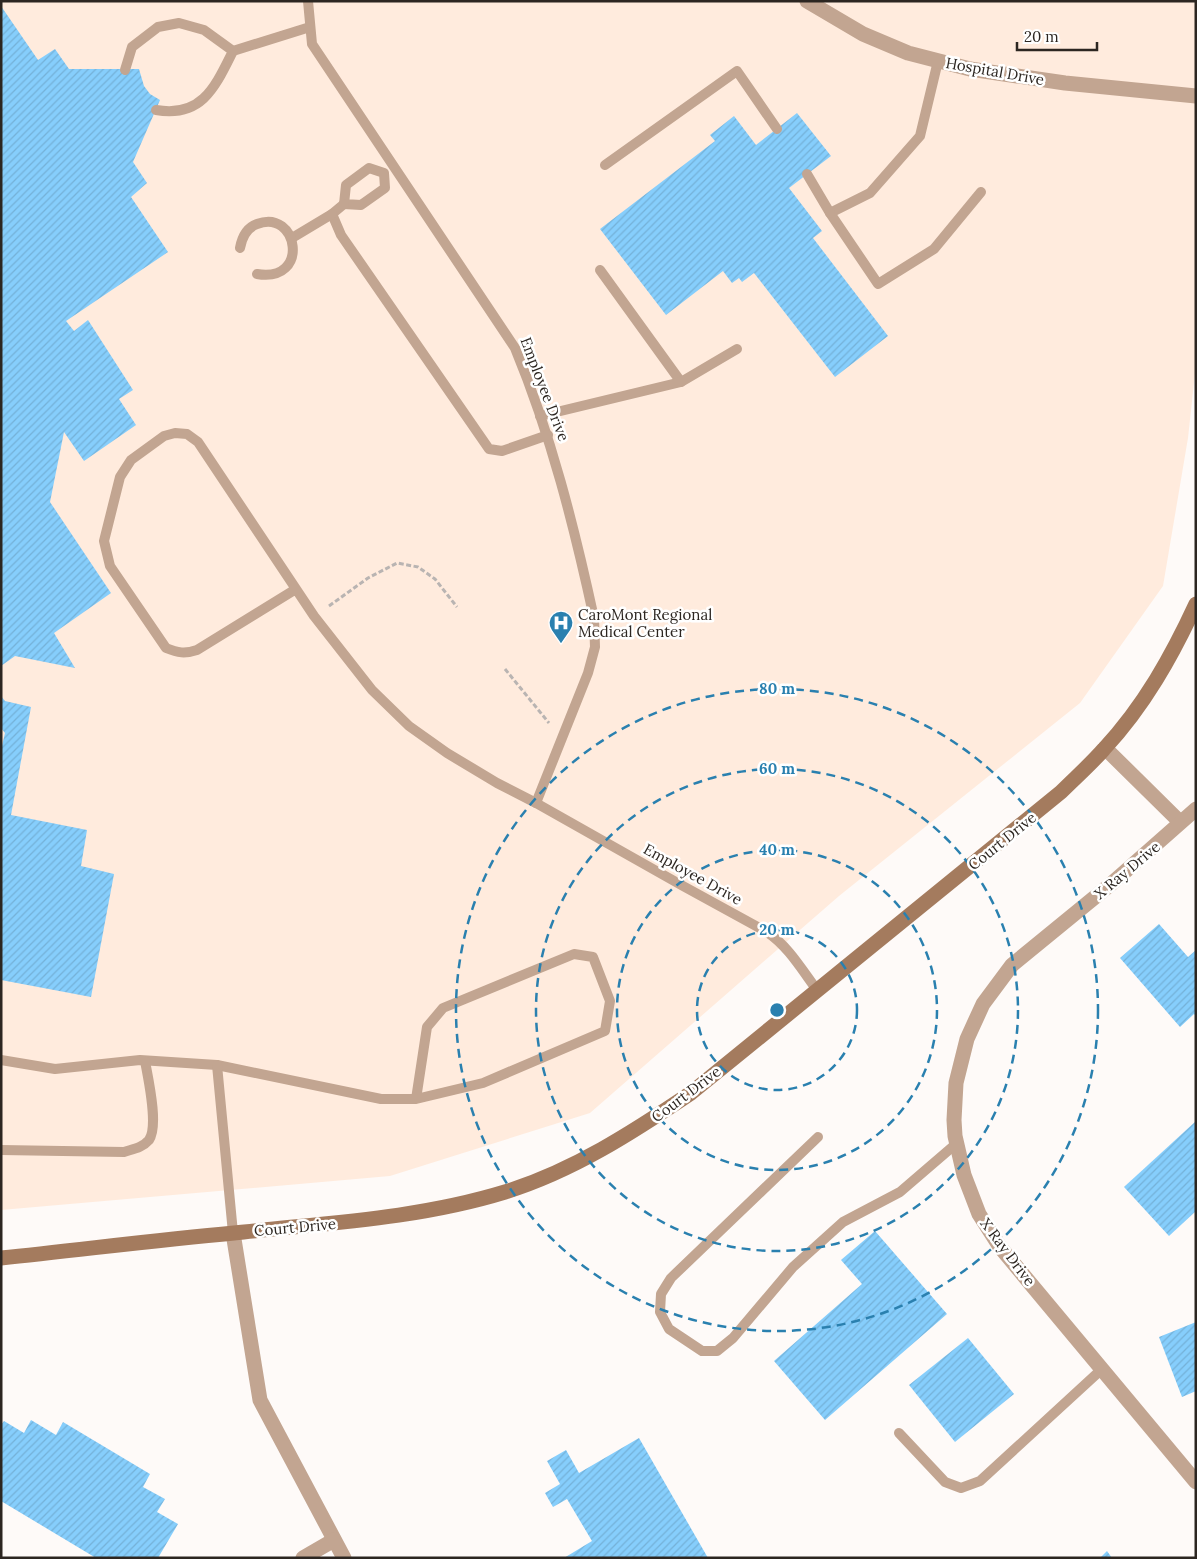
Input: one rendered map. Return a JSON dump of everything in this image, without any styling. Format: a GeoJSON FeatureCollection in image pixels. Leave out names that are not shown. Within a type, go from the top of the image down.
{"type":"FeatureCollection","features":[{"type":"Feature","properties":{"kind":"street","name":"Hospital Drive"},"geometry":{"type":"LineString","coordinates":[[807,1],[863,34],[908,53],[970,69],[1062,83],[1196,96]]}},
{"type":"Feature","properties":{"kind":"street","name":"Court Drive"},"geometry":{"type":"LineString","coordinates":[[1,1258],[348,1222],[445,1208],[506,1192],[577,1163],[636,1130],[675,1103],[1061,792],[1105,748],[1146,697],[1175,649],[1196,604]]}},
{"type":"Feature","properties":{"kind":"street"},"geometry":{"type":"LineString","coordinates":[[1105,748],[1180,822]]}},
{"type":"Feature","properties":{"kind":"street","name":"X Ray Drive"},"geometry":{"type":"LineString","coordinates":[[1196,809],[1112,884],[1012,965],[983,1004],[967,1039],[956,1083],[954,1120],[964,1176],[980,1214],[1000,1247],[1196,1482]]}},
{"type":"Feature","properties":{"kind":"street"},"geometry":{"type":"LineString","coordinates":[[233,1233],[260,1400],[344,1558]]}},
{"type":"Feature","properties":{"kind":"street"},"geometry":{"type":"LineString","coordinates":[[303,1558],[334,1540]]}},
{"type":"Feature","properties":{"kind":"lane","name":"Employee Drive"},"geometry":{"type":"LineString","coordinates":[[308,1],[312,44],[515,348],[548,435],[594,618],[594,647],[588,673],[536,802]]}},
{"type":"Feature","properties":{"kind":"lane"},"geometry":{"type":"LineString","coordinates":[[125,70],[132,47],[158,27],[179,23],[204,30],[233,51]]}},
{"type":"Feature","properties":{"kind":"lane"},"geometry":{"type":"LineString","coordinates":[[156,110],[170,112],[189,109],[204,99],[233,51],[310,27]]}},
{"type":"Feature","properties":{"kind":"lane"},"geometry":{"type":"LineString","coordinates":[[830,213],[870,193],[920,136],[938,61]]}},
{"type":"Feature","properties":{"kind":"lane"},"geometry":{"type":"LineString","coordinates":[[605,165],[737,71],[777,129]]}},
{"type":"Feature","properties":{"kind":"lane"},"geometry":{"type":"LineString","coordinates":[[384,173],[394,165]]}},
{"type":"Feature","properties":{"kind":"lane"},"geometry":{"type":"LineString","coordinates":[[344,204],[346,185],[369,168],[384,173]]}},
{"type":"Feature","properties":{"kind":"lane"},"geometry":{"type":"LineString","coordinates":[[292,238],[332,214],[344,204],[361,205],[385,188],[384,173]]}},
{"type":"Feature","properties":{"kind":"lane"},"geometry":{"type":"LineString","coordinates":[[807,174],[830,213],[878,284],[934,249],[981,192]]}},
{"type":"Feature","properties":{"kind":"lane"},"geometry":{"type":"LineString","coordinates":[[332,214],[341,235],[489,449],[502,451],[548,435]]}},
{"type":"Feature","properties":{"kind":"lane"},"geometry":{"type":"LineString","coordinates":[[240,248],[246,231],[262,222],[280,225],[292,238],[294,246],[293,255],[284,270],[268,276],[257,274]]}},
{"type":"Feature","properties":{"kind":"lane"},"geometry":{"type":"LineString","coordinates":[[600,270],[680,382]]}},
{"type":"Feature","properties":{"kind":"lane"},"geometry":{"type":"LineString","coordinates":[[540,416],[680,382],[737,349]]}},
{"type":"Feature","properties":{"kind":"lane","name":"Employee Drive"},"geometry":{"type":"LineString","coordinates":[[296,589],[197,650],[178,653],[166,648],[110,566],[104,541],[120,477],[131,460],[164,436],[174,433],[187,434],[198,442],[296,589],[314,616],[372,690],[409,726],[447,753],[496,783],[536,802],[775,937],[817,990]]}},
{"type":"Feature","properties":{"kind":"lane"},"geometry":{"type":"LineString","coordinates":[[1,1060],[55,1069],[145,1061],[218,1065],[381,1100],[416,1099],[483,1082],[604,1031],[610,1001],[593,957],[574,954],[442,1008],[427,1027],[416,1099]]}},
{"type":"Feature","properties":{"kind":"lane"},"geometry":{"type":"LineString","coordinates":[[1,1150],[124,1152],[139,1148],[149,1139],[154,1127],[145,1061]]}},
{"type":"Feature","properties":{"kind":"lane"},"geometry":{"type":"LineString","coordinates":[[218,1065],[233,1233]]}},
{"type":"Feature","properties":{"kind":"lane"},"geometry":{"type":"LineString","coordinates":[[818,1137],[672,1278],[661,1294],[660,1312],[669,1328],[702,1351],[717,1351],[733,1338],[793,1267],[844,1222],[900,1192],[957,1143]]}},
{"type":"Feature","properties":{"kind":"lane"},"geometry":{"type":"LineString","coordinates":[[899,1433],[945,1482],[961,1488],[980,1481],[1102,1369]]}},
{"type":"Feature","properties":{"kind":"path"},"geometry":{"type":"LineString","coordinates":[[314,616],[368,578],[397,563],[418,567],[435,579],[457,607]]}},
{"type":"Feature","properties":{"kind":"path"},"geometry":{"type":"LineString","coordinates":[[505,669],[562,739]]}},
{"type":"Feature","properties":{"kind":"shaded area","name":"CaroMont Regional Medical Center"},"geometry":{"type":"Polygon","coordinates":[[[1,1],[1196,1],[1196,364],[1188,438],[1163,586],[1080,703],[839,896],[590,1113],[390,1176],[1,1210],[1,1]]]}},
{"type":"Feature","properties":{"kind":"building"},"geometry":{"type":"Polygon","coordinates":[[[1,6],[38,60],[55,49],[69,69],[139,69],[144,86],[150,94],[160,100],[133,162],[147,183],[131,197],[168,252],[66,321],[74,331],[88,320],[133,390],[119,399],[136,425],[84,461],[64,432],[50,502],[111,593],[54,633],[75,668],[15,656],[1,666],[1,6]]]}},
{"type":"Feature","properties":{"kind":"building"},"geometry":{"type":"Polygon","coordinates":[[[797,113],[831,156],[789,188],[822,231],[813,238],[888,336],[835,377],[754,273],[742,282],[739,278],[732,283],[723,271],[666,315],[600,229],[715,141],[710,135],[734,116],[756,145],[797,113]]]}},
{"type":"Feature","properties":{"kind":"building"},"geometry":{"type":"Polygon","coordinates":[[[1,696],[5,701],[31,707],[11,815],[87,830],[81,866],[114,874],[91,997],[1,980],[1,750],[5,733],[1,728],[1,696]]]}},
{"type":"Feature","properties":{"kind":"building"},"geometry":{"type":"Polygon","coordinates":[[[1159,924],[1188,957],[1196,950],[1196,1016],[1194,1014],[1180,1027],[1120,958],[1159,924]]]}},
{"type":"Feature","properties":{"kind":"building"},"geometry":{"type":"Polygon","coordinates":[[[1196,1121],[1196,1211],[1169,1236],[1124,1187],[1196,1121]]]}},
{"type":"Feature","properties":{"kind":"building"},"geometry":{"type":"Polygon","coordinates":[[[875,1231],[947,1314],[825,1420],[774,1361],[862,1284],[841,1260],[875,1231]]]}},
{"type":"Feature","properties":{"kind":"building"},"geometry":{"type":"Polygon","coordinates":[[[1196,1322],[1196,1391],[1182,1397],[1159,1337],[1196,1322]]]}},
{"type":"Feature","properties":{"kind":"building"},"geometry":{"type":"Polygon","coordinates":[[[968,1338],[1014,1394],[955,1442],[909,1385],[968,1338]]]}},
{"type":"Feature","properties":{"kind":"building"},"geometry":{"type":"Polygon","coordinates":[[[31,1420],[56,1435],[63,1422],[150,1474],[143,1487],[165,1499],[157,1512],[178,1524],[158,1558],[96,1558],[1,1501],[1,1425],[4,1421],[24,1433],[31,1420]]]}},
{"type":"Feature","properties":{"kind":"building"},"geometry":{"type":"Polygon","coordinates":[[[639,1438],[708,1558],[564,1558],[592,1541],[567,1499],[553,1507],[545,1493],[560,1484],[547,1461],[566,1450],[579,1473],[639,1438]]]}},
{"type":"Feature","properties":{"kind":"building"},"geometry":{"type":"Polygon","coordinates":[[[1107,1551],[1112,1558],[1100,1558],[1107,1551]]]}},
{"type":"Feature","properties":{"kind":"place","name":"CaroMont Regional Medical Center"},"geometry":{"type":"Point","coordinates":[561,644]}}]}
